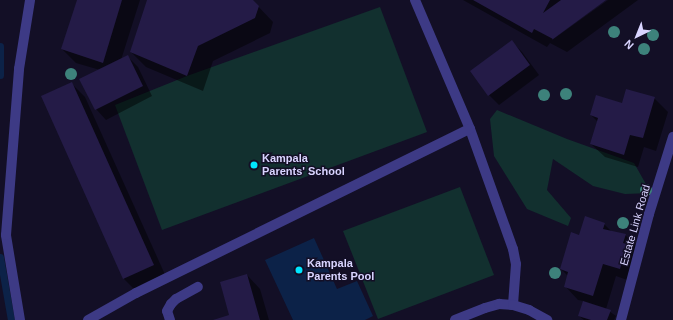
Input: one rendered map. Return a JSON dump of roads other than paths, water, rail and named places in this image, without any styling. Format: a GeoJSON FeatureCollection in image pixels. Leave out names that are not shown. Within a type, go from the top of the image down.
{"type":"FeatureCollection","features":[{"type":"Feature","properties":{"kind":"street"},"geometry":{"type":"LineString","coordinates":[[20,320],[10,268],[6,235],[19,69],[30,0]]}},
{"type":"Feature","properties":{"kind":"street"},"geometry":{"type":"LineString","coordinates":[[415,0],[470,129],[513,249],[516,264],[513,305]]}},
{"type":"Feature","properties":{"kind":"street"},"geometry":{"type":"LineString","coordinates":[[88,320],[136,293],[470,129]]}},
{"type":"Feature","properties":{"kind":"street","name":"Estate Link Road"},"geometry":{"type":"LineString","coordinates":[[621,320],[649,214],[673,137]]}},
{"type":"Feature","properties":{"kind":"street"},"geometry":{"type":"LineString","coordinates":[[170,320],[167,311],[171,304],[176,299],[198,287]]}},
{"type":"Feature","properties":{"kind":"street"},"geometry":{"type":"LineString","coordinates":[[455,320],[492,306],[513,305],[534,312],[548,320]]}},
{"type":"Feature","properties":{"kind":"water","name":"Kampala Parents Pool"},"geometry":{"type":"Polygon","coordinates":[[[314,238],[337,289],[357,281],[373,316],[365,320],[293,320],[265,260],[314,238]]]}},
{"type":"Feature","properties":{"kind":"waterway"},"geometry":{"type":"LineString","coordinates":[[0,46],[0,75]]}},
{"type":"Feature","properties":{"kind":"waterway"},"geometry":{"type":"LineString","coordinates":[[0,257],[11,320]]}},
{"type":"Feature","properties":{"kind":"place","name":"Kampala Parents' School"},"geometry":{"type":"Point","coordinates":[254,165]}},
{"type":"Feature","properties":{"kind":"place","name":"Kampala Parents Pool"},"geometry":{"type":"Point","coordinates":[299,270]}}]}
